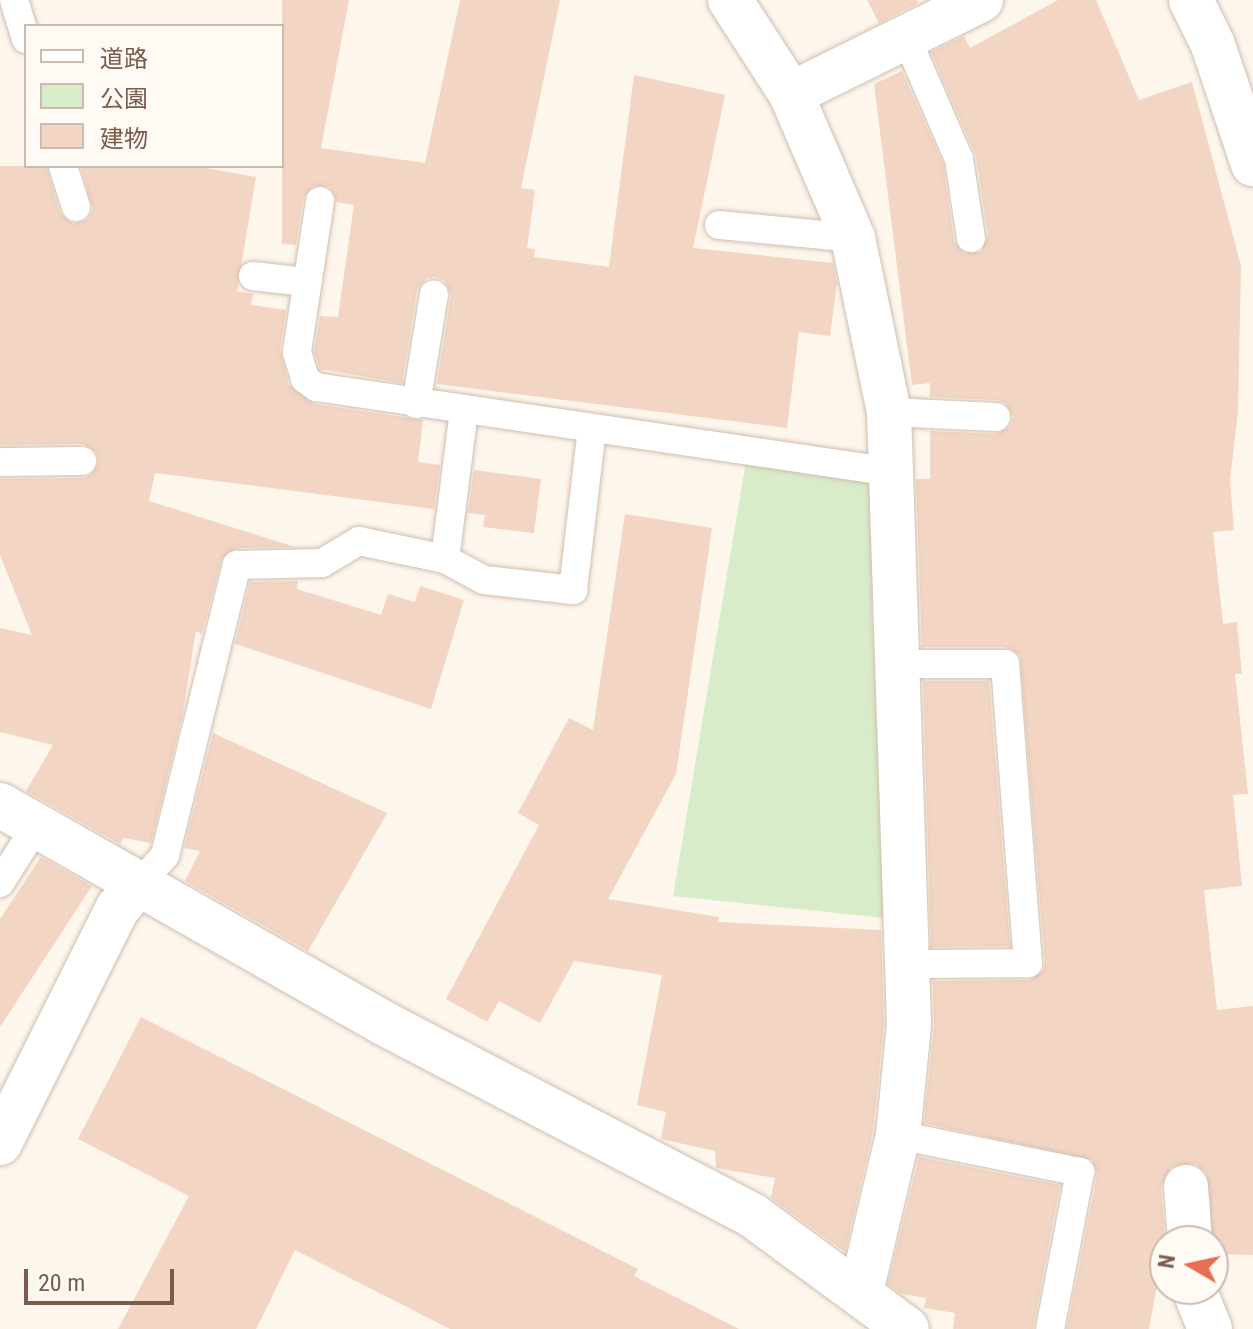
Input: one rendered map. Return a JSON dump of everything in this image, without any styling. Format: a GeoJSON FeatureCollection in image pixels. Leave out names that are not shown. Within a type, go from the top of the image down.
{"type":"FeatureCollection","features":[{"type":"Feature","properties":{"kind":"street"},"geometry":{"type":"LineString","coordinates":[[730,0],[791,94],[853,238],[889,412],[910,964],[898,1135],[861,1292]]}},
{"type":"Feature","properties":{"kind":"street"},"geometry":{"type":"LineString","coordinates":[[791,94],[981,0]]}},
{"type":"Feature","properties":{"kind":"street"},"geometry":{"type":"LineString","coordinates":[[1191,0],[1213,45],[1253,164]]}},
{"type":"Feature","properties":{"kind":"street"},"geometry":{"type":"LineString","coordinates":[[0,805],[387,1025],[752,1215],[861,1292],[904,1328]]}},
{"type":"Feature","properties":{"kind":"street"},"geometry":{"type":"LineString","coordinates":[[0,1143],[117,909],[140,883]]}},
{"type":"Feature","properties":{"kind":"street"},"geometry":{"type":"LineString","coordinates":[[1186,1187],[1189,1225]]}},
{"type":"Feature","properties":{"kind":"street"},"geometry":{"type":"LineString","coordinates":[[1200,1305],[1210,1329]]}},
{"type":"Feature","properties":{"kind":"lane"},"geometry":{"type":"LineString","coordinates":[[14,0],[24,32]]}},
{"type":"Feature","properties":{"kind":"lane"},"geometry":{"type":"LineString","coordinates":[[907,39],[959,159],[971,238]]}},
{"type":"Feature","properties":{"kind":"lane"},"geometry":{"type":"LineString","coordinates":[[64,168],[76,207]]}},
{"type":"Feature","properties":{"kind":"lane"},"geometry":{"type":"LineString","coordinates":[[320,201],[297,352],[305,379],[316,387],[892,472]]}},
{"type":"Feature","properties":{"kind":"lane"},"geometry":{"type":"LineString","coordinates":[[719,225],[853,238]]}},
{"type":"Feature","properties":{"kind":"lane"},"geometry":{"type":"LineString","coordinates":[[253,276],[306,282]]}},
{"type":"Feature","properties":{"kind":"lane"},"geometry":{"type":"LineString","coordinates":[[416,404],[434,294]]}},
{"type":"Feature","properties":{"kind":"lane"},"geometry":{"type":"LineString","coordinates":[[445,559],[464,411]]}},
{"type":"Feature","properties":{"kind":"lane"},"geometry":{"type":"LineString","coordinates":[[889,412],[996,417]]}},
{"type":"Feature","properties":{"kind":"lane"},"geometry":{"type":"LineString","coordinates":[[140,883],[165,855],[237,565],[322,563],[359,541],[445,559],[484,580],[573,590],[592,429]]}},
{"type":"Feature","properties":{"kind":"lane"},"geometry":{"type":"LineString","coordinates":[[0,462],[82,461]]}},
{"type":"Feature","properties":{"kind":"lane"},"geometry":{"type":"LineString","coordinates":[[897,664],[1005,664],[1028,963],[910,964]]}},
{"type":"Feature","properties":{"kind":"lane"},"geometry":{"type":"LineString","coordinates":[[0,883],[37,825]]}},
{"type":"Feature","properties":{"kind":"lane"},"geometry":{"type":"LineString","coordinates":[[898,1135],[1080,1172],[1050,1329]]}},
{"type":"Feature","properties":{"kind":"green space"},"geometry":{"type":"Polygon","coordinates":[[[748,449],[880,480],[872,614],[885,918],[673,896],[748,449]]]}},
{"type":"Feature","properties":{"kind":"building"},"geometry":{"type":"Polygon","coordinates":[[[282,0],[349,0],[321,148],[425,163],[460,0],[560,0],[521,188],[535,190],[527,248],[535,249],[534,257],[609,267],[634,75],[725,95],[693,248],[833,263],[837,283],[830,336],[799,332],[787,428],[437,384],[451,296],[445,281],[436,277],[427,278],[417,290],[402,383],[320,369],[314,351],[320,316],[338,317],[354,205],[337,202],[330,187],[313,186],[303,198],[296,245],[282,244],[282,0]]]}},
{"type":"Feature","properties":{"kind":"building"},"geometry":{"type":"Polygon","coordinates":[[[867,0],[917,0],[918,3],[879,23],[867,0]]]}},
{"type":"Feature","properties":{"kind":"building"},"geometry":{"type":"Polygon","coordinates":[[[1058,0],[1096,0],[1139,100],[1192,82],[1241,266],[1238,412],[1230,480],[1234,530],[1213,532],[1223,624],[1237,622],[1242,674],[1235,674],[1248,794],[1233,795],[1242,886],[1204,890],[1217,1010],[1253,1006],[1253,1255],[1229,1254],[1229,1225],[1211,1225],[1207,1174],[1196,1164],[1171,1167],[1161,1188],[1164,1225],[1149,1225],[1149,1305],[1153,1305],[1149,1329],[1067,1329],[1097,1175],[1092,1160],[924,1123],[934,1027],[933,981],[1029,980],[1043,971],[1045,962],[1020,655],[1005,647],[922,647],[916,479],[930,479],[930,431],[996,434],[1010,427],[1013,417],[1006,403],[998,400],[930,397],[930,383],[912,385],[874,84],[902,71],[943,164],[954,241],[964,253],[981,252],[988,235],[976,156],[931,52],[964,36],[970,48],[1058,0]]]}},
{"type":"Feature","properties":{"kind":"building"},"geometry":{"type":"Polygon","coordinates":[[[0,166],[47,168],[60,213],[73,224],[88,219],[93,210],[82,168],[205,168],[256,177],[237,291],[253,294],[251,305],[286,310],[280,350],[289,385],[314,404],[423,420],[418,462],[440,465],[434,509],[155,473],[149,501],[295,547],[237,548],[221,560],[202,634],[196,631],[182,717],[151,843],[124,838],[120,844],[26,791],[53,745],[0,732],[0,628],[32,635],[0,555],[0,479],[83,478],[91,475],[99,462],[96,452],[83,444],[0,445],[0,166]]]}},
{"type":"Feature","properties":{"kind":"building"},"geometry":{"type":"Polygon","coordinates":[[[474,470],[541,479],[534,533],[483,527],[485,515],[468,513],[474,470]]]}},
{"type":"Feature","properties":{"kind":"building"},"geometry":{"type":"Polygon","coordinates":[[[625,514],[712,528],[676,774],[608,899],[719,917],[718,922],[881,930],[884,1024],[873,1131],[845,1252],[771,1198],[775,1178],[716,1168],[715,1151],[661,1139],[666,1112],[637,1105],[662,975],[574,961],[540,1023],[499,1001],[487,1022],[446,999],[539,825],[518,813],[569,718],[593,730],[625,514]]]}},
{"type":"Feature","properties":{"kind":"building"},"geometry":{"type":"Polygon","coordinates":[[[298,581],[297,589],[381,615],[388,594],[415,602],[420,586],[464,600],[431,709],[235,644],[250,582],[298,581]]]}},
{"type":"Feature","properties":{"kind":"building"},"geometry":{"type":"Polygon","coordinates":[[[923,681],[989,681],[1010,946],[931,947],[923,681]]]}},
{"type":"Feature","properties":{"kind":"building"},"geometry":{"type":"Polygon","coordinates":[[[213,733],[387,813],[308,951],[185,881],[200,851],[184,848],[213,733]]]}},
{"type":"Feature","properties":{"kind":"building"},"geometry":{"type":"Polygon","coordinates":[[[41,857],[92,886],[0,1027],[0,919],[41,857]]]}},
{"type":"Feature","properties":{"kind":"building"},"geometry":{"type":"Polygon","coordinates":[[[141,1017],[638,1269],[634,1276],[739,1329],[450,1329],[295,1250],[256,1329],[118,1329],[189,1196],[78,1139],[141,1017]]]}},
{"type":"Feature","properties":{"kind":"building"},"geometry":{"type":"Polygon","coordinates":[[[919,1157],[1060,1185],[1033,1329],[953,1329],[955,1313],[924,1308],[926,1298],[901,1294],[888,1284],[919,1157]]]}}]}
